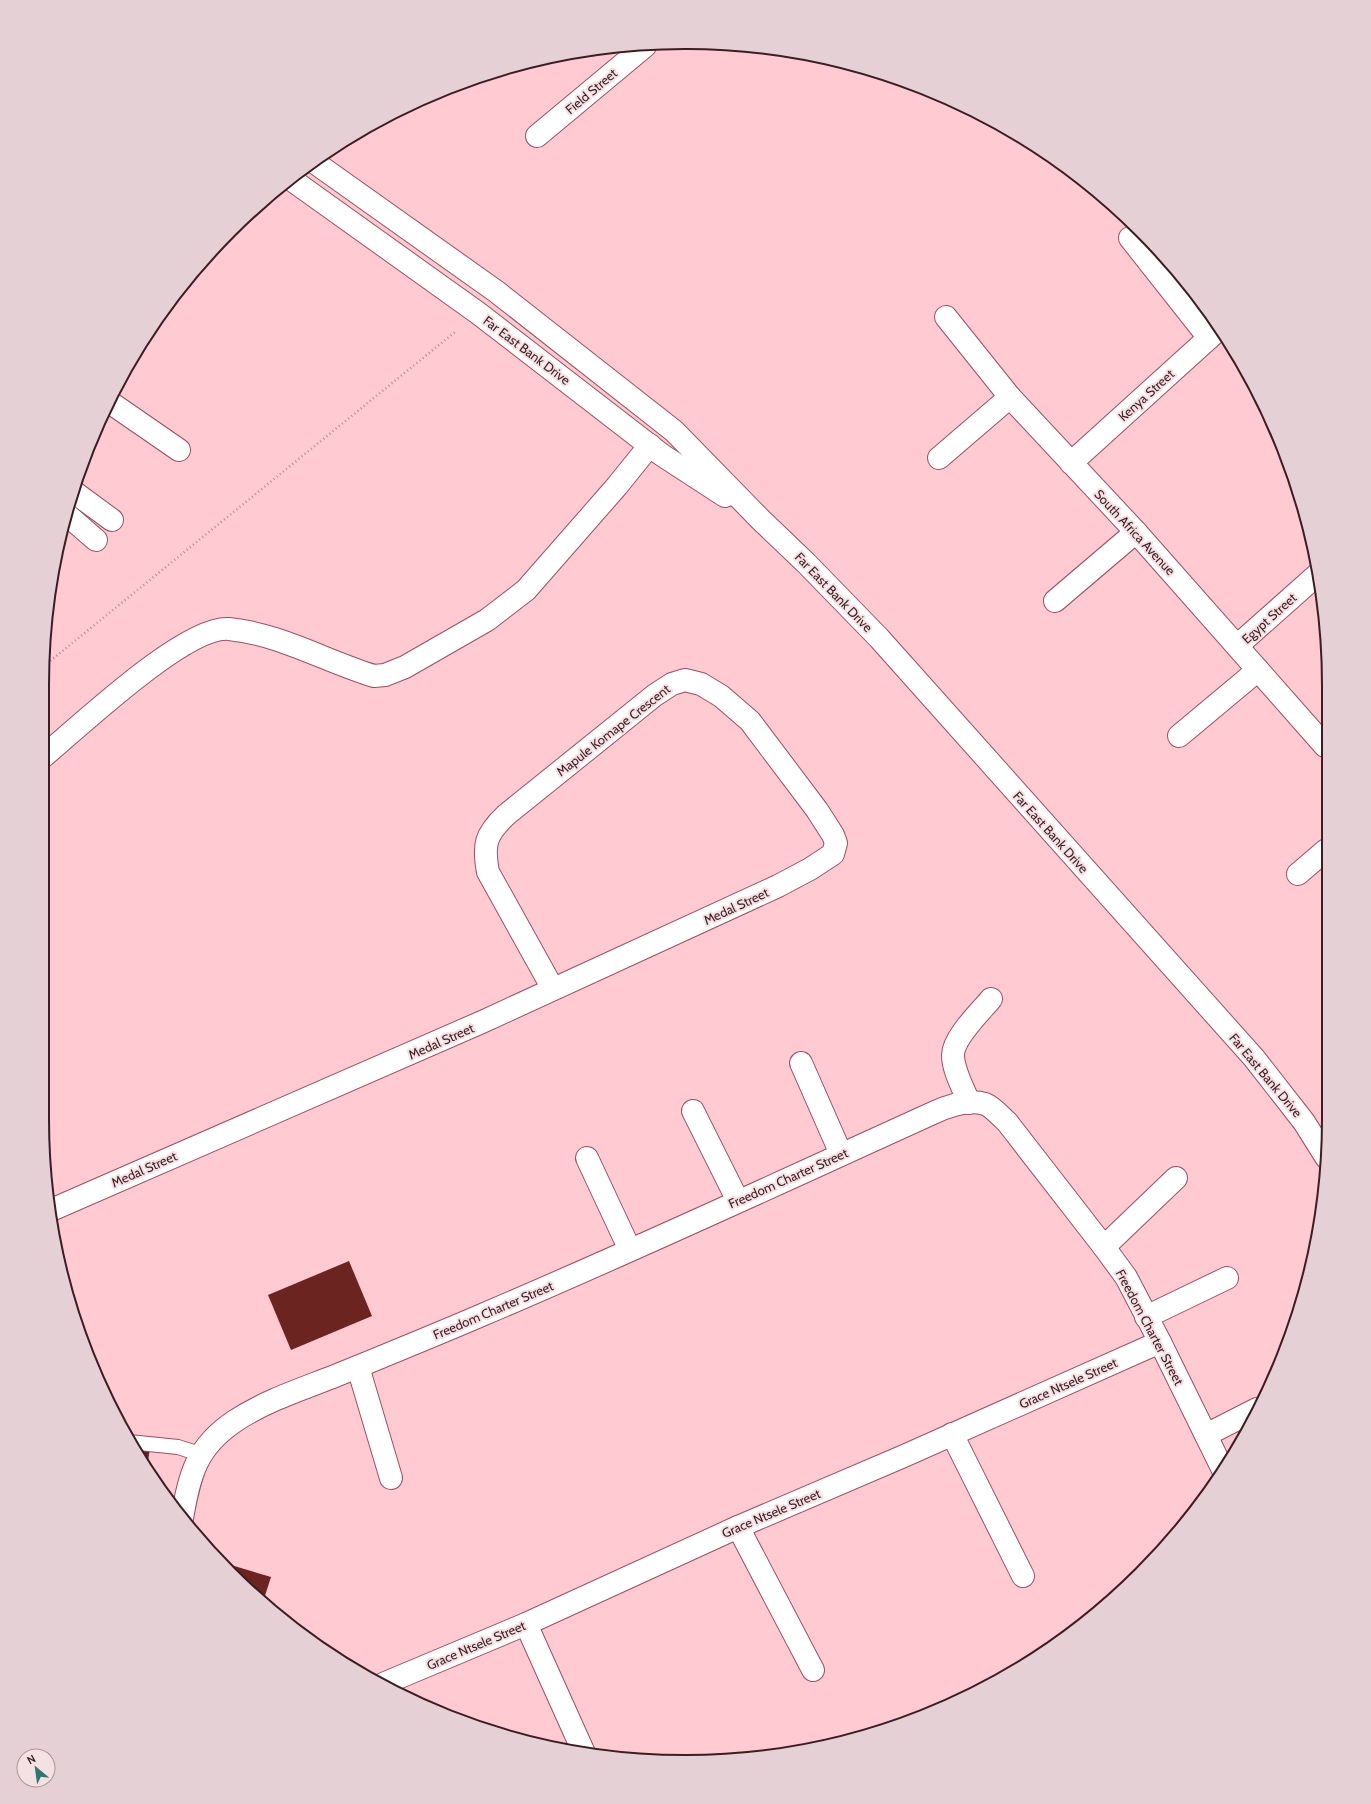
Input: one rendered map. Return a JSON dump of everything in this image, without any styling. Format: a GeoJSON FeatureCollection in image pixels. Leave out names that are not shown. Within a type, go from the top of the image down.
{"type":"FeatureCollection","features":[{"type":"Feature","properties":{"kind":"street","name":"Field Street"},"geometry":{"type":"LineString","coordinates":[[537,136],[640,50]]}},
{"type":"Feature","properties":{"kind":"street","name":"Far East Bank Drive"},"geometry":{"type":"LineString","coordinates":[[319,166],[497,292],[674,431],[761,520],[806,562],[879,638],[1254,1058],[1304,1122],[1321,1150]]}},
{"type":"Feature","properties":{"kind":"street","name":"Far East Bank Drive"},"geometry":{"type":"LineString","coordinates":[[296,183],[478,313],[650,445],[761,520]]}},
{"type":"Feature","properties":{"kind":"street"},"geometry":{"type":"LineString","coordinates":[[1130,238],[1215,333]]}},
{"type":"Feature","properties":{"kind":"street","name":"South Africa Avenue"},"geometry":{"type":"LineString","coordinates":[[946,317],[1010,397],[1136,532],[1322,743]]}},
{"type":"Feature","properties":{"kind":"street","name":"Kenya Street"},"geometry":{"type":"LineString","coordinates":[[1071,463],[1215,333]]}},
{"type":"Feature","properties":{"kind":"street"},"geometry":{"type":"LineString","coordinates":[[939,458],[1010,397]]}},
{"type":"Feature","properties":{"kind":"street"},"geometry":{"type":"LineString","coordinates":[[114,405],[179,450]]}},
{"type":"Feature","properties":{"kind":"street"},"geometry":{"type":"LineString","coordinates":[[49,752],[154,664],[190,640],[217,629],[241,631],[290,644],[374,676],[385,675],[405,667],[486,620],[526,590],[608,498],[650,445]]}},
{"type":"Feature","properties":{"kind":"street"},"geometry":{"type":"LineString","coordinates":[[79,495],[112,520]]}},
{"type":"Feature","properties":{"kind":"street"},"geometry":{"type":"LineString","coordinates":[[72,519],[96,540]]}},
{"type":"Feature","properties":{"kind":"street"},"geometry":{"type":"LineString","coordinates":[[1055,601],[1136,532]]}},
{"type":"Feature","properties":{"kind":"street","name":"Egypt Street"},"geometry":{"type":"LineString","coordinates":[[1238,646],[1313,579]]}},
{"type":"Feature","properties":{"kind":"street"},"geometry":{"type":"LineString","coordinates":[[1179,736],[1258,670]]}},
{"type":"Feature","properties":{"kind":"street","name":"Mapule Komape Crescent"},"geometry":{"type":"LineString","coordinates":[[553,990],[488,872],[485,856],[486,841],[493,828],[506,815],[655,695],[672,684],[685,680],[701,684],[721,696],[750,721],[817,810],[833,835],[836,843],[836,849],[833,854],[827,858]]}},
{"type":"Feature","properties":{"kind":"street"},"geometry":{"type":"LineString","coordinates":[[1298,874],[1322,853]]}},
{"type":"Feature","properties":{"kind":"street","name":"Medal Street"},"geometry":{"type":"LineString","coordinates":[[55,1208],[553,990],[778,886],[827,858]]}},
{"type":"Feature","properties":{"kind":"street"},"geometry":{"type":"LineString","coordinates":[[969,1103],[954,1064],[953,1054],[963,1032],[992,999]]}},
{"type":"Feature","properties":{"kind":"street"},"geometry":{"type":"LineString","coordinates":[[801,1063],[841,1154]]}},
{"type":"Feature","properties":{"kind":"street","name":"Freedom Charter Street"},"geometry":{"type":"LineString","coordinates":[[184,1509],[190,1477],[200,1454],[215,1437],[235,1421],[265,1404],[358,1367],[580,1273],[947,1106],[969,1103],[984,1104],[996,1112],[1006,1122],[1104,1247],[1126,1278],[1160,1342],[1220,1464]]}},
{"type":"Feature","properties":{"kind":"street"},"geometry":{"type":"LineString","coordinates":[[693,1111],[738,1201]]}},
{"type":"Feature","properties":{"kind":"street"},"geometry":{"type":"LineString","coordinates":[[587,1158],[630,1250]]}},
{"type":"Feature","properties":{"kind":"street"},"geometry":{"type":"LineString","coordinates":[[1104,1247],[1176,1178]]}},
{"type":"Feature","properties":{"kind":"street"},"geometry":{"type":"LineString","coordinates":[[1146,1317],[1227,1278]]}},
{"type":"Feature","properties":{"kind":"street","name":"Grace Ntsele Street"},"geometry":{"type":"LineString","coordinates":[[389,1681],[526,1624],[738,1527],[1160,1342]]}},
{"type":"Feature","properties":{"kind":"street"},"geometry":{"type":"LineString","coordinates":[[358,1367],[391,1478]]}},
{"type":"Feature","properties":{"kind":"street"},"geometry":{"type":"LineString","coordinates":[[1206,1435],[1249,1413]]}},
{"type":"Feature","properties":{"kind":"street"},"geometry":{"type":"LineString","coordinates":[[952,1434],[1023,1576]]}},
{"type":"Feature","properties":{"kind":"street"},"geometry":{"type":"LineString","coordinates":[[738,1527],[812,1670]]}},
{"type":"Feature","properties":{"kind":"street"},"geometry":{"type":"LineString","coordinates":[[526,1624],[581,1746]]}},
{"type":"Feature","properties":{"kind":"lane"},"geometry":{"type":"LineString","coordinates":[[138,1443],[178,1447],[200,1454]]}},
{"type":"Feature","properties":{"kind":"path"},"geometry":{"type":"LineString","coordinates":[[50,661],[478,313]]}},
{"type":"Feature","properties":{"kind":"building"},"geometry":{"type":"Polygon","coordinates":[[[349,1261],[372,1316],[291,1350],[268,1295],[349,1261]]]}},
{"type":"Feature","properties":{"kind":"building"},"geometry":{"type":"Polygon","coordinates":[[[140,1446],[150,1448],[148,1460],[140,1446]]]}},
{"type":"Feature","properties":{"kind":"building"},"geometry":{"type":"Polygon","coordinates":[[[232,1565],[271,1577],[265,1596],[232,1565]]]}}]}
